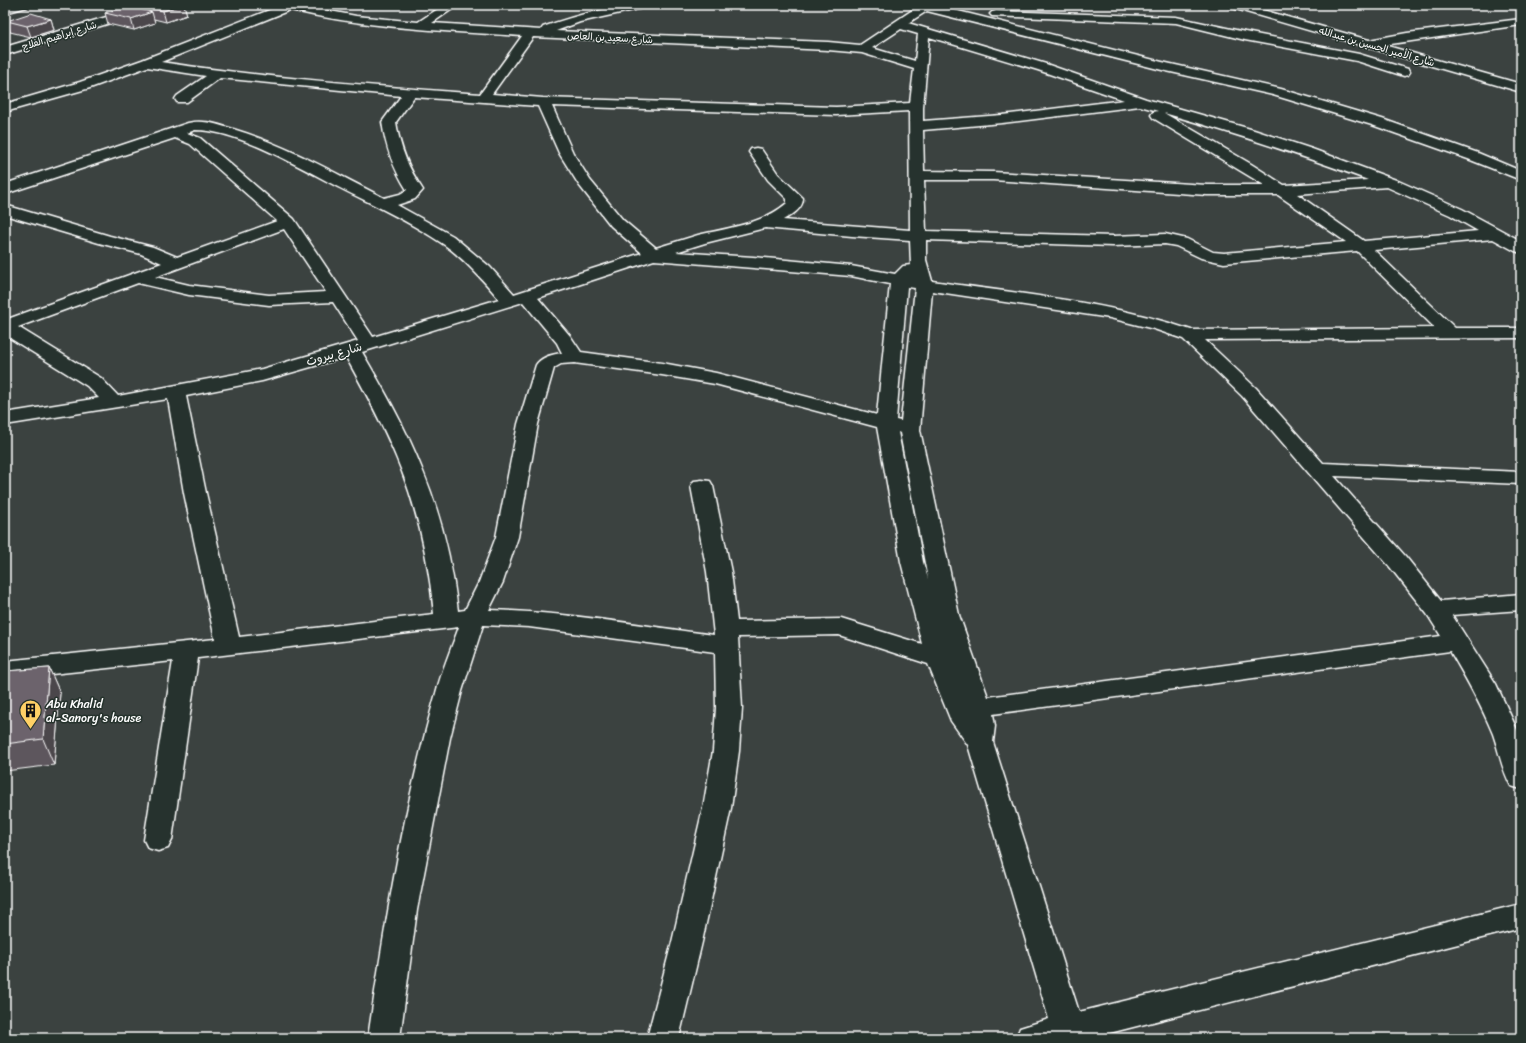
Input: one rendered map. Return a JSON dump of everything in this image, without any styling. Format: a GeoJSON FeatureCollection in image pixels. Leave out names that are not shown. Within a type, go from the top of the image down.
{"type":"FeatureCollection","features":[{"type":"Feature","properties":{"kind":"street"},"geometry":{"type":"LineString","coordinates":[[5,10],[23,5]]}},
{"type":"Feature","properties":{"kind":"street"},"geometry":{"type":"LineString","coordinates":[[115,5],[134,12]]}},
{"type":"Feature","properties":{"kind":"street","name":"شارع إبراهيم الفلاح"},"geometry":{"type":"LineString","coordinates":[[5,51],[159,5]]}},
{"type":"Feature","properties":{"kind":"street"},"geometry":{"type":"LineString","coordinates":[[421,25],[452,5]]}},
{"type":"Feature","properties":{"kind":"street"},"geometry":{"type":"LineString","coordinates":[[484,97],[496,78],[535,33],[577,20],[643,5]]}},
{"type":"Feature","properties":{"kind":"street","name":"شارع الأمير الحسين بن عبدالله"},"geometry":{"type":"LineString","coordinates":[[1233,5],[1521,88]]}},
{"type":"Feature","properties":{"kind":"street"},"geometry":{"type":"LineString","coordinates":[[5,108],[85,85],[146,63],[288,6]]}},
{"type":"Feature","properties":{"kind":"street","name":"شارع سعيد بن العاص"},"geometry":{"type":"LineString","coordinates":[[288,6],[367,20],[421,25],[535,33],[828,46],[862,49],[886,55],[920,68]]}},
{"type":"Feature","properties":{"kind":"street"},"geometry":{"type":"LineString","coordinates":[[862,49],[926,6],[1110,54],[1276,92],[1377,122],[1473,156],[1521,176]]}},
{"type":"Feature","properties":{"kind":"street"},"geometry":{"type":"LineString","coordinates":[[948,12],[1176,20],[1245,36],[1359,58],[1404,72]]}},
{"type":"Feature","properties":{"kind":"street"},"geometry":{"type":"LineString","coordinates":[[1367,44],[1407,37],[1521,22]]}},
{"type":"Feature","properties":{"kind":"street"},"geometry":{"type":"LineString","coordinates":[[898,24],[1042,67],[1141,102],[1300,149],[1391,183],[1456,212],[1521,248]]}},
{"type":"Feature","properties":{"kind":"street"},"geometry":{"type":"LineString","coordinates":[[924,32],[916,107],[918,260],[924,285],[910,430],[947,615],[969,709]]}},
{"type":"Feature","properties":{"kind":"street"},"geometry":{"type":"LineString","coordinates":[[146,63],[217,74],[358,89],[543,102],[836,110],[916,107]]}},
{"type":"Feature","properties":{"kind":"street"},"geometry":{"type":"LineString","coordinates":[[182,99],[217,74]]}},
{"type":"Feature","properties":{"kind":"street"},"geometry":{"type":"LineString","coordinates":[[382,203],[408,196],[415,190],[404,175],[393,148],[389,122],[411,92]]}},
{"type":"Feature","properties":{"kind":"street"},"geometry":{"type":"LineString","coordinates":[[543,102],[566,153],[584,182],[617,223],[654,255],[851,271],[924,285],[1110,313],[1160,325],[1189,336],[1521,333]]}},
{"type":"Feature","properties":{"kind":"street"},"geometry":{"type":"LineString","coordinates":[[916,126],[1002,119],[1141,102]]}},
{"type":"Feature","properties":{"kind":"street"},"geometry":{"type":"LineString","coordinates":[[1158,107],[1156,110],[1157,114],[1283,190],[1361,246],[1450,333]]}},
{"type":"Feature","properties":{"kind":"street"},"geometry":{"type":"LineString","coordinates":[[5,189],[193,126],[208,126],[276,149],[382,203],[447,239],[484,271],[519,298],[565,341],[574,356]]}},
{"type":"Feature","properties":{"kind":"street"},"geometry":{"type":"LineString","coordinates":[[175,132],[195,141],[288,222],[338,297],[361,347],[412,470],[432,533],[440,572],[447,620]]}},
{"type":"Feature","properties":{"kind":"street"},"geometry":{"type":"LineString","coordinates":[[756,152],[773,177],[795,198],[795,204],[791,208],[765,223]]}},
{"type":"Feature","properties":{"kind":"street"},"geometry":{"type":"LineString","coordinates":[[917,175],[993,176],[1207,190],[1283,190],[1391,183]]}},
{"type":"Feature","properties":{"kind":"street"},"geometry":{"type":"LineString","coordinates":[[5,210],[105,240],[147,250],[177,263]]}},
{"type":"Feature","properties":{"kind":"street"},"geometry":{"type":"LineString","coordinates":[[112,402],[94,382],[5,326],[288,222]]}},
{"type":"Feature","properties":{"kind":"street"},"geometry":{"type":"LineString","coordinates":[[765,223],[835,230],[918,234],[1114,240],[1165,239],[1179,241],[1208,255],[1218,258],[1496,234]]}},
{"type":"Feature","properties":{"kind":"street","name":"شارع بيروت"},"geometry":{"type":"LineString","coordinates":[[5,419],[176,392],[263,375],[361,347],[519,298],[706,237],[765,223]]}},
{"type":"Feature","properties":{"kind":"street"},"geometry":{"type":"LineString","coordinates":[[918,260],[900,280],[886,423],[912,562],[938,658],[969,709],[982,726],[980,742],[1069,1033]]}},
{"type":"Feature","properties":{"kind":"street"},"geometry":{"type":"LineString","coordinates":[[138,278],[189,290],[269,300],[338,297]]}},
{"type":"Feature","properties":{"kind":"street"},"geometry":{"type":"LineString","coordinates":[[1189,336],[1249,392],[1398,562],[1435,609],[1457,642],[1486,691],[1506,734],[1521,779]]}},
{"type":"Feature","properties":{"kind":"street"},"geometry":{"type":"LineString","coordinates":[[384,1038],[402,910],[437,738],[449,691],[474,617],[491,582],[506,537],[528,424],[545,365],[557,359],[574,356],[662,369],[716,379],[910,430]]}},
{"type":"Feature","properties":{"kind":"street"},"geometry":{"type":"LineString","coordinates":[[176,392],[195,493],[229,646]]}},
{"type":"Feature","properties":{"kind":"street"},"geometry":{"type":"LineString","coordinates":[[1316,469],[1521,478]]}},
{"type":"Feature","properties":{"kind":"street"},"geometry":{"type":"LineString","coordinates":[[663,1038],[687,942],[717,808],[726,750],[729,708],[727,637],[719,572],[702,486]]}},
{"type":"Feature","properties":{"kind":"street"},"geometry":{"type":"LineString","coordinates":[[1435,609],[1521,602]]}},
{"type":"Feature","properties":{"kind":"street"},"geometry":{"type":"LineString","coordinates":[[5,670],[187,651],[474,617],[529,619],[727,637],[831,626],[841,627],[938,658]]}},
{"type":"Feature","properties":{"kind":"street"},"geometry":{"type":"LineString","coordinates":[[969,709],[1457,642]]}},
{"type":"Feature","properties":{"kind":"street"},"geometry":{"type":"LineString","coordinates":[[158,840],[187,651]]}},
{"type":"Feature","properties":{"kind":"street"},"geometry":{"type":"LineString","coordinates":[[1032,1038],[1069,1033],[1521,916]]}},
{"type":"Feature","properties":{"kind":"building"},"geometry":{"type":"Polygon","coordinates":[[[139,5],[181,5],[163,11],[139,5]]]}},
{"type":"Feature","properties":{"kind":"building"},"geometry":{"type":"Polygon","coordinates":[[[127,6],[152,12],[131,19],[105,13],[127,6]]]}},
{"type":"Feature","properties":{"kind":"building"},"geometry":{"type":"Polygon","coordinates":[[[31,13],[51,19],[27,26],[7,21],[31,13]]]}},
{"type":"Feature","properties":{"kind":"building"},"geometry":{"type":"Polygon","coordinates":[[[49,668],[43,739],[5,744],[5,671],[49,668]]]}},
{"type":"Feature","properties":{"kind":"place","name":"Abu Khalid al-Sanory's house"},"geometry":{"type":"Point","coordinates":[31,730]}}]}
